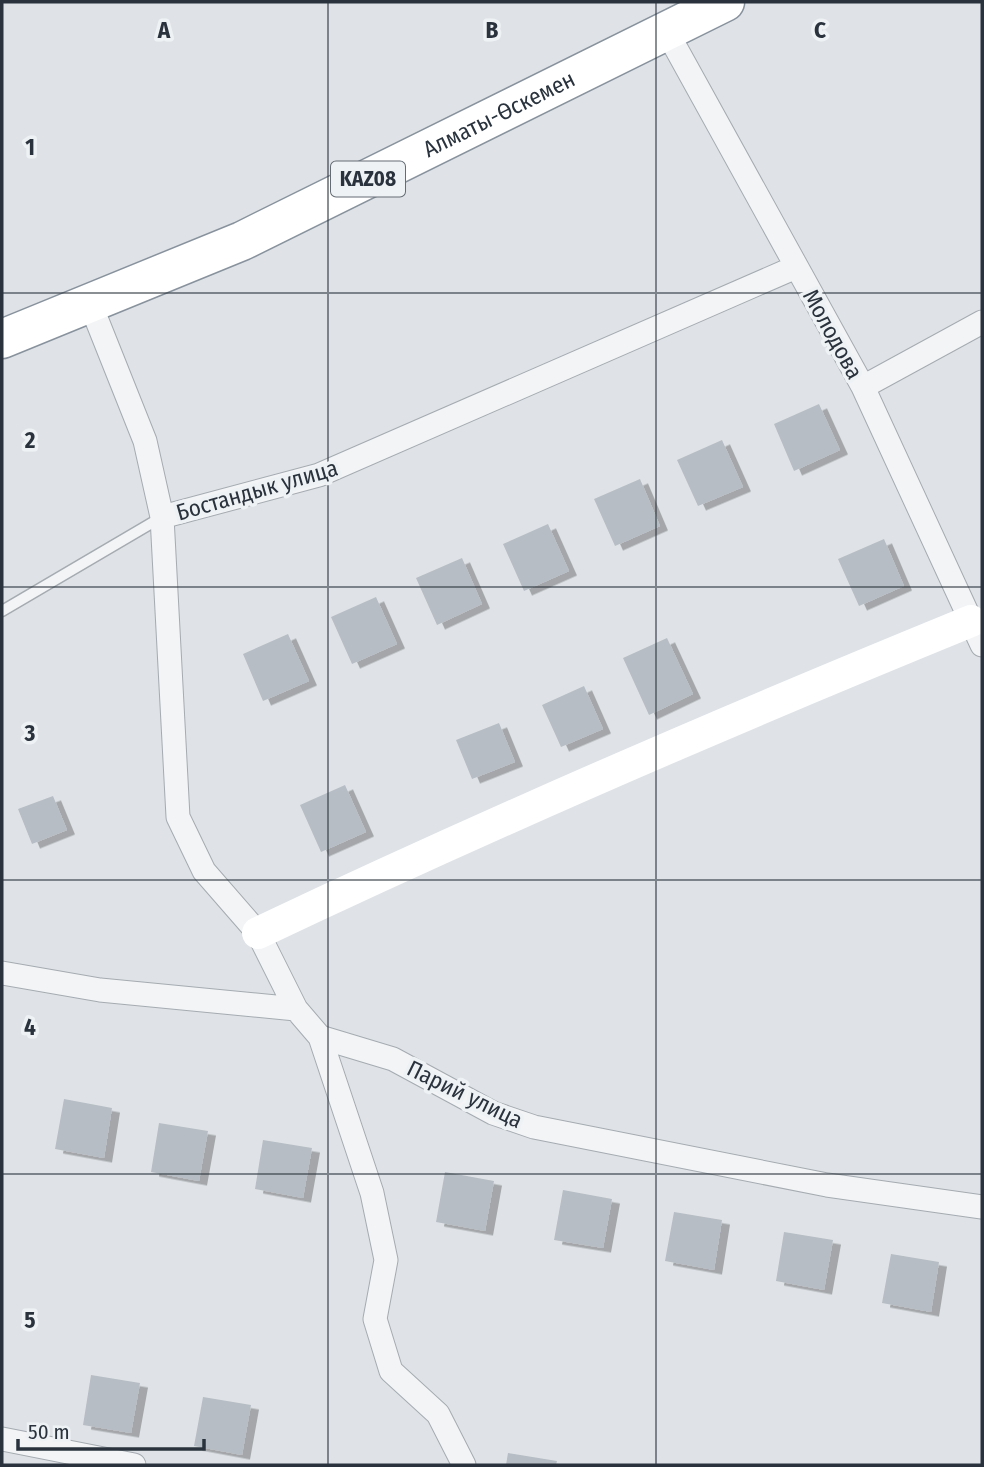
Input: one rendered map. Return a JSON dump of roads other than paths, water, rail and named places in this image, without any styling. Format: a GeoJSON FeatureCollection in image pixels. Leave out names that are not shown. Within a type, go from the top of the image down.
{"type":"FeatureCollection","features":[{"type":"Feature","properties":{"kind":"highway","name":"Алматы-Өскемен"},"geometry":{"type":"LineString","coordinates":[[2,339],[242,240],[725,2]]}},
{"type":"Feature","properties":{"kind":"street","name":"Молодова"},"geometry":{"type":"LineString","coordinates":[[667,32],[863,387],[977,633]]}},
{"type":"Feature","properties":{"kind":"street","name":"Бостандык улица"},"geometry":{"type":"LineString","coordinates":[[296,1009],[258,933],[204,871],[178,817],[162,517],[319,475],[796,267]]}},
{"type":"Feature","properties":{"kind":"street"},"geometry":{"type":"LineString","coordinates":[[90,303],[145,441],[162,517]]}},
{"type":"Feature","properties":{"kind":"street"},"geometry":{"type":"LineString","coordinates":[[863,387],[982,322]]}},
{"type":"Feature","properties":{"kind":"street"},"geometry":{"type":"LineString","coordinates":[[258,933],[432,852],[812,686],[977,633]]}},
{"type":"Feature","properties":{"kind":"street"},"geometry":{"type":"LineString","coordinates":[[2,973],[100,990],[296,1009],[320,1037],[372,1193],[386,1260],[375,1319],[391,1371],[438,1414],[464,1465]]}},
{"type":"Feature","properties":{"kind":"street","name":"Парий улица"},"geometry":{"type":"LineString","coordinates":[[320,1037],[393,1059],[493,1112],[534,1127],[827,1185],[982,1207]]}},
{"type":"Feature","properties":{"kind":"street"},"geometry":{"type":"LineString","coordinates":[[2,1439],[134,1465]]}},
{"type":"Feature","properties":{"kind":"lane"},"geometry":{"type":"LineString","coordinates":[[2,611],[162,517]]}}]}
